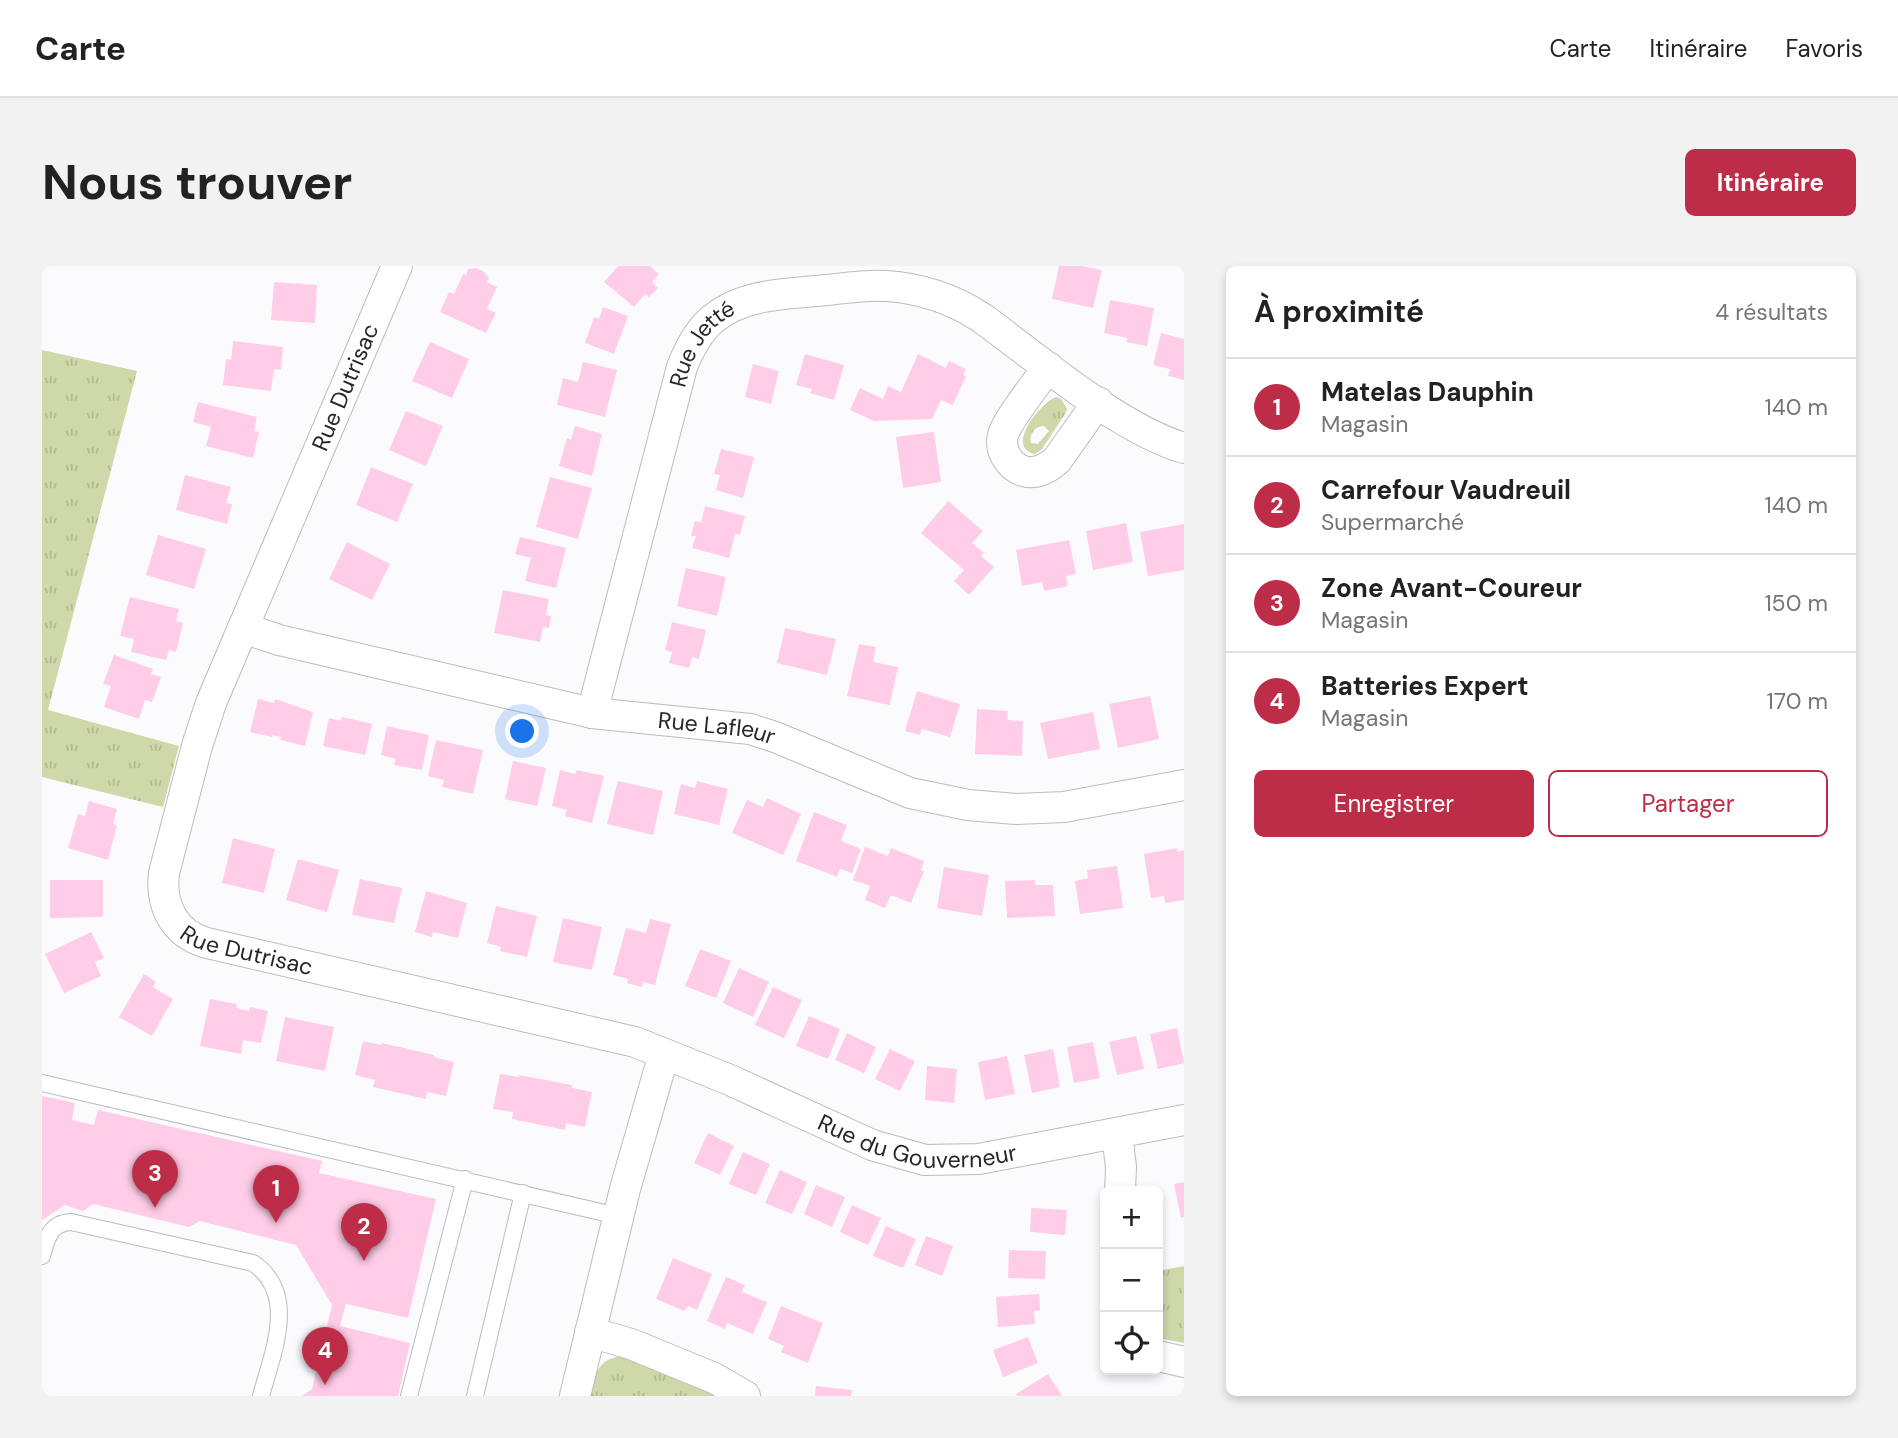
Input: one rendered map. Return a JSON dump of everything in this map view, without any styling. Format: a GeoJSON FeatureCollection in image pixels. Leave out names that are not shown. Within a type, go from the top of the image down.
{"type":"FeatureCollection","features":[{"type":"Feature","properties":{"kind":"street","name":"Rue Dutrisac"},"geometry":{"type":"LineString","coordinates":[[397,266],[202,727],[164,873],[165,905],[182,929],[194,939],[207,943],[623,1039],[664,1054]]}},
{"type":"Feature","properties":{"kind":"street","name":"Rue Jetté"},"geometry":{"type":"LineString","coordinates":[[592,713],[677,383],[693,344],[713,318],[743,302],[772,296],[857,287],[897,287],[939,296],[967,308],[1098,402],[1156,437],[1184,448]]}},
{"type":"Feature","properties":{"kind":"street"},"geometry":{"type":"LineString","coordinates":[[1048,367],[1003,435],[1004,452],[1020,470],[1038,471],[1058,460],[1098,402]]}},
{"type":"Feature","properties":{"kind":"street","name":"Rue Lafleur"},"geometry":{"type":"LineString","coordinates":[[243,628],[279,640],[592,713],[750,729],[909,793],[968,805],[1016,809],[1064,807],[1184,785]]}},
{"type":"Feature","properties":{"kind":"street"},"geometry":{"type":"LineString","coordinates":[[576,1396],[618,1216],[664,1054]]}},
{"type":"Feature","properties":{"kind":"street","name":"Rue du Gouverneur"},"geometry":{"type":"LineString","coordinates":[[664,1054],[730,1080],[872,1145],[925,1160],[979,1159],[1184,1120]]}},
{"type":"Feature","properties":{"kind":"street"},"geometry":{"type":"LineString","coordinates":[[1116,1134],[1121,1167],[1120,1186]]}},
{"type":"Feature","properties":{"kind":"street"},"geometry":{"type":"LineString","coordinates":[[590,1332],[631,1344],[703,1373],[730,1385],[745,1396]]}},
{"type":"Feature","properties":{"kind":"street"},"geometry":{"type":"LineString","coordinates":[[1163,1357],[1184,1362]]}},
{"type":"Feature","properties":{"kind":"lane"},"geometry":{"type":"LineString","coordinates":[[42,1083],[618,1216]]}},
{"type":"Feature","properties":{"kind":"lane"},"geometry":{"type":"LineString","coordinates":[[409,1396],[465,1179]]}},
{"type":"Feature","properties":{"kind":"lane"},"geometry":{"type":"LineString","coordinates":[[475,1396],[523,1193]]}},
{"type":"Feature","properties":{"kind":"lane"},"geometry":{"type":"LineString","coordinates":[[42,1256],[52,1229],[58,1224],[71,1222],[253,1263],[272,1284],[280,1308],[276,1339],[261,1396]]}},
{"type":"Feature","properties":{"kind":"green space"},"geometry":{"type":"Polygon","coordinates":[[[42,350],[137,371],[48,710],[179,746],[163,807],[42,777],[42,350]]]}},
{"type":"Feature","properties":{"kind":"green space"},"geometry":{"type":"Polygon","coordinates":[[[1056,397],[1061,399],[1067,409],[1042,449],[1035,454],[1026,450],[1024,435],[1028,425],[1056,397]],[[1044,426],[1035,429],[1031,443],[1038,444],[1049,431],[1044,426]]]}},
{"type":"Feature","properties":{"kind":"green space"},"geometry":{"type":"Polygon","coordinates":[[[1184,1266],[1184,1343],[1163,1339],[1163,1270],[1184,1266]]]}},
{"type":"Feature","properties":{"kind":"green space"},"geometry":{"type":"Polygon","coordinates":[[[624,1356],[725,1396],[590,1396],[594,1380],[603,1363],[624,1356]]]}},
{"type":"Feature","properties":{"kind":"building"},"geometry":{"type":"Polygon","coordinates":[[[618,266],[650,266],[659,274],[652,282],[658,288],[649,297],[645,294],[634,307],[604,282],[618,266]]]}},
{"type":"Feature","properties":{"kind":"building"},"geometry":{"type":"Polygon","coordinates":[[[1059,266],[1082,266],[1102,270],[1093,308],[1052,299],[1059,266]]]}},
{"type":"Feature","properties":{"kind":"building"},"geometry":{"type":"Polygon","coordinates":[[[476,268],[489,278],[487,282],[497,287],[487,309],[496,313],[486,333],[440,312],[449,292],[454,294],[463,274],[466,275],[468,269],[476,268]]]}},
{"type":"Feature","properties":{"kind":"building"},"geometry":{"type":"Polygon","coordinates":[[[274,282],[317,285],[315,323],[271,320],[274,282]]]}},
{"type":"Feature","properties":{"kind":"building"},"geometry":{"type":"Polygon","coordinates":[[[1110,300],[1154,308],[1147,346],[1126,342],[1127,338],[1104,333],[1110,300]]]}},
{"type":"Feature","properties":{"kind":"building"},"geometry":{"type":"Polygon","coordinates":[[[603,307],[628,316],[614,354],[585,343],[594,317],[599,319],[603,307]]]}},
{"type":"Feature","properties":{"kind":"building"},"geometry":{"type":"Polygon","coordinates":[[[1161,333],[1184,339],[1184,380],[1168,376],[1170,369],[1153,365],[1161,333]]]}},
{"type":"Feature","properties":{"kind":"building"},"geometry":{"type":"Polygon","coordinates":[[[233,341],[283,347],[281,370],[274,369],[271,391],[223,385],[226,359],[231,360],[233,341]]]}},
{"type":"Feature","properties":{"kind":"building"},"geometry":{"type":"Polygon","coordinates":[[[430,342],[469,359],[452,398],[412,381],[430,342]]]}},
{"type":"Feature","properties":{"kind":"building"},"geometry":{"type":"Polygon","coordinates":[[[805,354],[844,365],[834,400],[810,393],[812,389],[796,385],[805,354]]]}},
{"type":"Feature","properties":{"kind":"building"},"geometry":{"type":"Polygon","coordinates":[[[918,354],[946,368],[949,361],[966,369],[963,375],[966,376],[953,405],[941,400],[932,419],[874,421],[850,410],[860,388],[883,399],[888,386],[901,392],[918,354]]]}},
{"type":"Feature","properties":{"kind":"building"},"geometry":{"type":"Polygon","coordinates":[[[583,362],[617,370],[605,417],[557,405],[563,378],[578,382],[583,362]]]}},
{"type":"Feature","properties":{"kind":"building"},"geometry":{"type":"Polygon","coordinates":[[[753,364],[779,371],[771,404],[745,397],[753,364]]]}},
{"type":"Feature","properties":{"kind":"building"},"geometry":{"type":"Polygon","coordinates":[[[198,402],[257,417],[254,431],[259,432],[253,458],[206,446],[211,427],[193,422],[198,402]]]}},
{"type":"Feature","properties":{"kind":"building"},"geometry":{"type":"Polygon","coordinates":[[[406,411],[443,426],[426,466],[389,450],[406,411]]]}},
{"type":"Feature","properties":{"kind":"building"},"geometry":{"type":"Polygon","coordinates":[[[575,426],[602,434],[592,476],[559,466],[567,438],[571,440],[575,426]]]}},
{"type":"Feature","properties":{"kind":"building"},"geometry":{"type":"Polygon","coordinates":[[[934,432],[941,482],[903,488],[896,437],[934,432]]]}},
{"type":"Feature","properties":{"kind":"building"},"geometry":{"type":"Polygon","coordinates":[[[721,449],[754,457],[743,498],[716,490],[720,475],[714,474],[721,449]]]}},
{"type":"Feature","properties":{"kind":"building"},"geometry":{"type":"Polygon","coordinates":[[[371,467],[413,484],[397,522],[356,505],[371,467]]]}},
{"type":"Feature","properties":{"kind":"building"},"geometry":{"type":"Polygon","coordinates":[[[185,475],[231,487],[226,503],[232,504],[227,524],[176,510],[185,475]]]}},
{"type":"Feature","properties":{"kind":"building"},"geometry":{"type":"Polygon","coordinates":[[[550,477],[592,488],[578,539],[536,527],[550,477]]]}},
{"type":"Feature","properties":{"kind":"building"},"geometry":{"type":"Polygon","coordinates":[[[948,501],[983,531],[972,543],[984,553],[981,556],[994,567],[969,595],[954,581],[964,570],[921,533],[948,501]]]}},
{"type":"Feature","properties":{"kind":"building"},"geometry":{"type":"Polygon","coordinates":[[[705,506],[745,516],[740,535],[735,534],[729,558],[692,548],[696,536],[691,536],[695,521],[701,522],[705,506]]]}},
{"type":"Feature","properties":{"kind":"building"},"geometry":{"type":"Polygon","coordinates":[[[1126,523],[1133,562],[1093,570],[1086,531],[1126,523]]]}},
{"type":"Feature","properties":{"kind":"building"},"geometry":{"type":"Polygon","coordinates":[[[1184,524],[1184,570],[1148,576],[1140,532],[1184,524]]]}},
{"type":"Feature","properties":{"kind":"building"},"geometry":{"type":"Polygon","coordinates":[[[158,535],[206,549],[194,589],[146,575],[158,535]]]}},
{"type":"Feature","properties":{"kind":"building"},"geometry":{"type":"Polygon","coordinates":[[[520,537],[566,548],[556,588],[525,581],[531,558],[515,554],[520,537]]]}},
{"type":"Feature","properties":{"kind":"building"},"geometry":{"type":"Polygon","coordinates":[[[1069,540],[1076,574],[1066,576],[1068,586],[1044,591],[1042,582],[1022,586],[1016,550],[1069,540]]]}},
{"type":"Feature","properties":{"kind":"building"},"geometry":{"type":"Polygon","coordinates":[[[347,542],[390,564],[372,600],[329,579],[347,542]]]}},
{"type":"Feature","properties":{"kind":"building"},"geometry":{"type":"Polygon","coordinates":[[[686,568],[726,577],[717,616],[677,606],[686,568]]]}},
{"type":"Feature","properties":{"kind":"building"},"geometry":{"type":"Polygon","coordinates":[[[503,590],[549,599],[546,615],[551,616],[549,628],[543,627],[540,642],[494,633],[503,590]]]}},
{"type":"Feature","properties":{"kind":"building"},"geometry":{"type":"Polygon","coordinates":[[[130,597],[179,609],[176,621],[183,623],[176,652],[169,650],[166,660],[131,652],[134,639],[120,636],[130,597]]]}},
{"type":"Feature","properties":{"kind":"building"},"geometry":{"type":"Polygon","coordinates":[[[672,622],[706,630],[699,659],[692,657],[689,668],[669,663],[672,652],[665,650],[672,622]]]}},
{"type":"Feature","properties":{"kind":"building"},"geometry":{"type":"Polygon","coordinates":[[[785,628],[836,639],[827,675],[777,663],[785,628]]]}},
{"type":"Feature","properties":{"kind":"building"},"geometry":{"type":"Polygon","coordinates":[[[859,644],[876,647],[873,662],[898,667],[890,705],[847,696],[859,644]]]}},
{"type":"Feature","properties":{"kind":"building"},"geometry":{"type":"Polygon","coordinates":[[[114,655],[153,669],[151,674],[161,677],[152,702],[145,700],[139,719],[104,707],[111,686],[103,684],[114,655]]]}},
{"type":"Feature","properties":{"kind":"building"},"geometry":{"type":"Polygon","coordinates":[[[917,691],[960,704],[950,737],[922,729],[920,735],[905,731],[917,691]]]}},
{"type":"Feature","properties":{"kind":"building"},"geometry":{"type":"Polygon","coordinates":[[[1150,696],[1159,739],[1118,748],[1109,704],[1150,696]]]}},
{"type":"Feature","properties":{"kind":"building"},"geometry":{"type":"Polygon","coordinates":[[[258,699],[274,703],[275,699],[313,712],[305,746],[280,740],[281,737],[250,732],[258,699]]]}},
{"type":"Feature","properties":{"kind":"building"},"geometry":{"type":"Polygon","coordinates":[[[977,709],[1008,711],[1007,720],[1023,721],[1022,756],[975,754],[977,709]]]}},
{"type":"Feature","properties":{"kind":"building"},"geometry":{"type":"Polygon","coordinates":[[[1093,712],[1100,749],[1048,759],[1040,723],[1093,712]]]}},
{"type":"Feature","properties":{"kind":"building"},"geometry":{"type":"Polygon","coordinates":[[[342,717],[372,724],[365,755],[323,746],[329,718],[341,721],[342,717]]]}},
{"type":"Feature","properties":{"kind":"building"},"geometry":{"type":"Polygon","coordinates":[[[387,726],[429,735],[422,770],[394,765],[396,759],[381,755],[387,726]]]}},
{"type":"Feature","properties":{"kind":"building"},"geometry":{"type":"Polygon","coordinates":[[[436,740],[483,750],[473,794],[442,787],[444,780],[428,776],[436,740]]]}},
{"type":"Feature","properties":{"kind":"building"},"geometry":{"type":"Polygon","coordinates":[[[513,761],[546,768],[537,806],[505,799],[513,761]]]}},
{"type":"Feature","properties":{"kind":"building"},"geometry":{"type":"Polygon","coordinates":[[[560,770],[575,774],[577,770],[604,776],[592,823],[565,816],[567,810],[552,806],[560,770]]]}},
{"type":"Feature","properties":{"kind":"building"},"geometry":{"type":"Polygon","coordinates":[[[618,781],[663,791],[653,835],[607,824],[618,781]]]}},
{"type":"Feature","properties":{"kind":"building"},"geometry":{"type":"Polygon","coordinates":[[[697,781],[728,789],[719,825],[674,814],[681,784],[695,788],[697,781]]]}},
{"type":"Feature","properties":{"kind":"building"},"geometry":{"type":"Polygon","coordinates":[[[767,798],[801,814],[783,855],[732,833],[747,800],[763,807],[767,798]]]}},
{"type":"Feature","properties":{"kind":"building"},"geometry":{"type":"Polygon","coordinates":[[[89,801],[117,809],[113,824],[117,825],[108,860],[68,848],[78,814],[85,816],[89,801]]]}},
{"type":"Feature","properties":{"kind":"building"},"geometry":{"type":"Polygon","coordinates":[[[814,812],[847,825],[841,841],[861,849],[852,873],[840,869],[837,877],[796,861],[814,812]]]}},
{"type":"Feature","properties":{"kind":"building"},"geometry":{"type":"Polygon","coordinates":[[[233,838],[275,849],[264,893],[222,883],[233,838]]]}},
{"type":"Feature","properties":{"kind":"building"},"geometry":{"type":"Polygon","coordinates":[[[865,847],[888,856],[891,848],[924,861],[921,870],[924,871],[911,903],[891,895],[885,908],[865,900],[870,886],[853,880],[865,847]]]}},
{"type":"Feature","properties":{"kind":"building"},"geometry":{"type":"Polygon","coordinates":[[[1177,848],[1177,852],[1184,850],[1184,900],[1165,903],[1164,896],[1151,898],[1144,854],[1177,848]]]}},
{"type":"Feature","properties":{"kind":"building"},"geometry":{"type":"Polygon","coordinates":[[[298,859],[339,870],[327,912],[286,900],[298,859]]]}},
{"type":"Feature","properties":{"kind":"building"},"geometry":{"type":"Polygon","coordinates":[[[1117,866],[1123,908],[1080,914],[1075,881],[1088,878],[1087,870],[1117,866]]]}},
{"type":"Feature","properties":{"kind":"building"},"geometry":{"type":"Polygon","coordinates":[[[944,867],[989,875],[982,916],[937,908],[944,867]]]}},
{"type":"Feature","properties":{"kind":"building"},"geometry":{"type":"Polygon","coordinates":[[[360,879],[402,888],[394,923],[352,915],[360,879]]]}},
{"type":"Feature","properties":{"kind":"building"},"geometry":{"type":"Polygon","coordinates":[[[50,880],[103,880],[103,917],[50,918],[50,880]]]}},
{"type":"Feature","properties":{"kind":"building"},"geometry":{"type":"Polygon","coordinates":[[[1035,880],[1035,885],[1053,885],[1055,916],[1007,918],[1005,881],[1035,880]]]}},
{"type":"Feature","properties":{"kind":"building"},"geometry":{"type":"Polygon","coordinates":[[[426,891],[467,903],[458,938],[433,932],[432,937],[415,932],[426,891]]]}},
{"type":"Feature","properties":{"kind":"building"},"geometry":{"type":"Polygon","coordinates":[[[496,906],[537,916],[527,957],[500,951],[501,947],[487,943],[496,906]]]}},
{"type":"Feature","properties":{"kind":"building"},"geometry":{"type":"Polygon","coordinates":[[[563,918],[602,927],[592,970],[553,962],[563,918]]]}},
{"type":"Feature","properties":{"kind":"building"},"geometry":{"type":"Polygon","coordinates":[[[650,919],[671,924],[655,985],[643,982],[642,987],[613,975],[626,928],[646,933],[650,919]]]}},
{"type":"Feature","properties":{"kind":"building"},"geometry":{"type":"Polygon","coordinates":[[[91,932],[104,958],[95,962],[101,976],[64,993],[45,954],[91,932]]]}},
{"type":"Feature","properties":{"kind":"building"},"geometry":{"type":"Polygon","coordinates":[[[700,949],[731,961],[716,998],[685,986],[700,949]]]}},
{"type":"Feature","properties":{"kind":"building"},"geometry":{"type":"Polygon","coordinates":[[[739,968],[769,982],[753,1017],[723,1003],[739,968]]]}},
{"type":"Feature","properties":{"kind":"building"},"geometry":{"type":"Polygon","coordinates":[[[144,974],[156,982],[153,987],[173,999],[152,1036],[119,1017],[144,974]]]}},
{"type":"Feature","properties":{"kind":"building"},"geometry":{"type":"Polygon","coordinates":[[[773,987],[802,1000],[784,1038],[755,1025],[773,987]]]}},
{"type":"Feature","properties":{"kind":"building"},"geometry":{"type":"Polygon","coordinates":[[[210,999],[237,1004],[236,1008],[249,1011],[250,1007],[268,1011],[261,1043],[243,1040],[241,1054],[200,1046],[210,999]]]}},
{"type":"Feature","properties":{"kind":"building"},"geometry":{"type":"Polygon","coordinates":[[[809,1016],[840,1029],[828,1059],[796,1046],[809,1016]]]}},
{"type":"Feature","properties":{"kind":"building"},"geometry":{"type":"Polygon","coordinates":[[[285,1017],[334,1027],[325,1071],[276,1061],[285,1017]]]}},
{"type":"Feature","properties":{"kind":"building"},"geometry":{"type":"Polygon","coordinates":[[[1177,1028],[1184,1063],[1158,1069],[1150,1034],[1177,1028]]]}},
{"type":"Feature","properties":{"kind":"building"},"geometry":{"type":"Polygon","coordinates":[[[847,1033],[876,1047],[864,1073],[835,1060],[847,1033]]]}},
{"type":"Feature","properties":{"kind":"building"},"geometry":{"type":"Polygon","coordinates":[[[1136,1036],[1144,1069],[1117,1075],[1109,1042],[1136,1036]]]}},
{"type":"Feature","properties":{"kind":"building"},"geometry":{"type":"Polygon","coordinates":[[[363,1041],[434,1055],[454,1062],[446,1096],[427,1092],[426,1099],[373,1087],[375,1080],[355,1075],[363,1041]]]}},
{"type":"Feature","properties":{"kind":"building"},"geometry":{"type":"Polygon","coordinates":[[[1093,1042],[1100,1078],[1074,1083],[1067,1047],[1093,1042]]]}},
{"type":"Feature","properties":{"kind":"building"},"geometry":{"type":"Polygon","coordinates":[[[890,1049],[915,1061],[900,1091],[875,1079],[890,1049]]]}},
{"type":"Feature","properties":{"kind":"building"},"geometry":{"type":"Polygon","coordinates":[[[1053,1049],[1060,1087],[1032,1093],[1024,1055],[1053,1049]]]}},
{"type":"Feature","properties":{"kind":"building"},"geometry":{"type":"Polygon","coordinates":[[[1007,1056],[1015,1094],[985,1100],[978,1062],[1007,1056]]]}},
{"type":"Feature","properties":{"kind":"building"},"geometry":{"type":"Polygon","coordinates":[[[927,1066],[957,1069],[954,1103],[925,1100],[927,1066]]]}},
{"type":"Feature","properties":{"kind":"building"},"geometry":{"type":"Polygon","coordinates":[[[500,1074],[572,1085],[572,1088],[592,1092],[585,1127],[566,1123],[565,1130],[512,1119],[513,1112],[493,1109],[500,1074]]]}},
{"type":"Feature","properties":{"kind":"building"},"geometry":{"type":"Polygon","coordinates":[[[42,1096],[75,1103],[72,1120],[94,1125],[98,1110],[322,1161],[319,1173],[436,1199],[408,1318],[346,1304],[340,1326],[410,1343],[398,1396],[302,1396],[312,1389],[332,1305],[296,1245],[200,1221],[189,1227],[93,1204],[83,1211],[65,1205],[42,1220],[42,1096]]]}},
{"type":"Feature","properties":{"kind":"building"},"geometry":{"type":"Polygon","coordinates":[[[708,1133],[734,1146],[720,1175],[694,1163],[708,1133]]]}},
{"type":"Feature","properties":{"kind":"building"},"geometry":{"type":"Polygon","coordinates":[[[743,1152],[770,1164],[756,1195],[729,1184],[743,1152]]]}},
{"type":"Feature","properties":{"kind":"building"},"geometry":{"type":"Polygon","coordinates":[[[780,1170],[807,1182],[792,1214],[765,1203],[780,1170]]]}},
{"type":"Feature","properties":{"kind":"building"},"geometry":{"type":"Polygon","coordinates":[[[1184,1182],[1184,1217],[1181,1218],[1174,1184],[1184,1182]]]}},
{"type":"Feature","properties":{"kind":"building"},"geometry":{"type":"Polygon","coordinates":[[[816,1185],[845,1197],[832,1227],[804,1214],[816,1185]]]}},
{"type":"Feature","properties":{"kind":"building"},"geometry":{"type":"Polygon","coordinates":[[[852,1205],[881,1218],[868,1245],[840,1232],[852,1205]]]}},
{"type":"Feature","properties":{"kind":"building"},"geometry":{"type":"Polygon","coordinates":[[[1031,1208],[1067,1210],[1065,1235],[1030,1232],[1031,1208]]]}},
{"type":"Feature","properties":{"kind":"building"},"geometry":{"type":"Polygon","coordinates":[[[886,1226],[916,1239],[903,1268],[873,1256],[886,1226]]]}},
{"type":"Feature","properties":{"kind":"building"},"geometry":{"type":"Polygon","coordinates":[[[926,1236],[953,1246],[942,1276],[915,1265],[926,1236]]]}},
{"type":"Feature","properties":{"kind":"building"},"geometry":{"type":"Polygon","coordinates":[[[1009,1250],[1046,1251],[1045,1279],[1008,1278],[1009,1250]]]}},
{"type":"Feature","properties":{"kind":"building"},"geometry":{"type":"Polygon","coordinates":[[[673,1258],[712,1274],[697,1310],[688,1306],[684,1311],[656,1299],[673,1258]]]}},
{"type":"Feature","properties":{"kind":"building"},"geometry":{"type":"Polygon","coordinates":[[[726,1277],[745,1285],[742,1292],[767,1302],[753,1334],[727,1323],[725,1329],[707,1321],[726,1277]]]}},
{"type":"Feature","properties":{"kind":"building"},"geometry":{"type":"Polygon","coordinates":[[[1039,1294],[1040,1310],[1034,1311],[1035,1324],[998,1327],[996,1297],[1039,1294]]]}},
{"type":"Feature","properties":{"kind":"building"},"geometry":{"type":"Polygon","coordinates":[[[781,1306],[823,1323],[808,1363],[781,1352],[784,1346],[768,1339],[781,1306]]]}},
{"type":"Feature","properties":{"kind":"building"},"geometry":{"type":"Polygon","coordinates":[[[1028,1337],[1038,1363],[1003,1377],[993,1350],[1028,1337]]]}},
{"type":"Feature","properties":{"kind":"building"},"geometry":{"type":"Polygon","coordinates":[[[1048,1374],[1062,1396],[1017,1396],[1016,1394],[1048,1374]]]}},
{"type":"Feature","properties":{"kind":"building"},"geometry":{"type":"Polygon","coordinates":[[[816,1386],[852,1390],[851,1396],[815,1396],[816,1386]]]}},
{"type":"Feature","properties":{"kind":"place","name":"Zone Avant-Coureur"},"geometry":{"type":"Point","coordinates":[155,1208]}},
{"type":"Feature","properties":{"kind":"place","name":"Matelas Dauphin"},"geometry":{"type":"Point","coordinates":[276,1223]}},
{"type":"Feature","properties":{"kind":"place","name":"Carrefour Vaudreuil"},"geometry":{"type":"Point","coordinates":[364,1261]}},
{"type":"Feature","properties":{"kind":"place","name":"Batteries Expert"},"geometry":{"type":"Point","coordinates":[325,1385]}}]}
